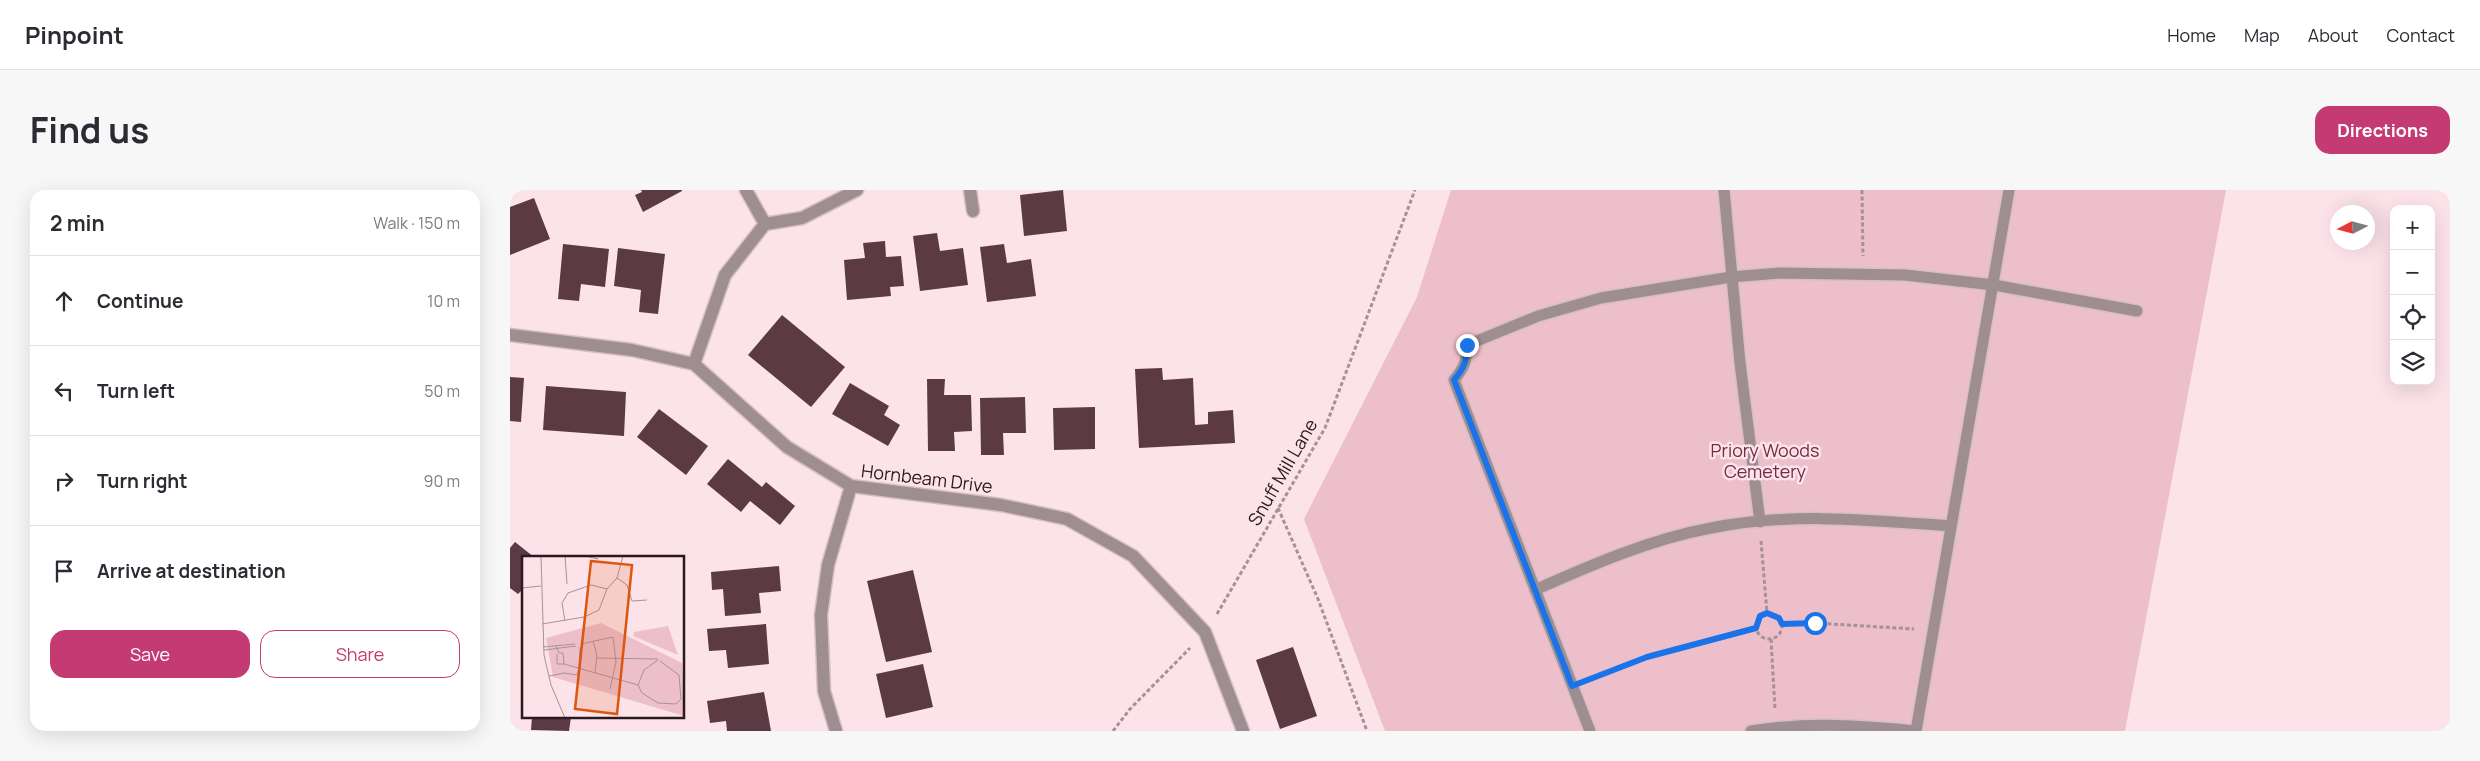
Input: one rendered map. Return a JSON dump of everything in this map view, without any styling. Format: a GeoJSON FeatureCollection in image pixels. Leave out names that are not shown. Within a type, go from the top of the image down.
{"type":"FeatureCollection","features":[{"type":"Feature","properties":{"kind":"street"},"geometry":{"type":"LineString","coordinates":[[746,190],[765,224]]}},
{"type":"Feature","properties":{"kind":"street"},"geometry":{"type":"LineString","coordinates":[[694,364],[725,275],[765,224],[802,218],[857,190]]}},
{"type":"Feature","properties":{"kind":"street"},"geometry":{"type":"LineString","coordinates":[[970,190],[973,211]]}},
{"type":"Feature","properties":{"kind":"street","name":"Hornbeam Drive"},"geometry":{"type":"LineString","coordinates":[[510,335],[632,350],[694,364],[787,447],[851,486],[1001,505],[1066,519],[1133,556],[1205,632],[1243,731]]}},
{"type":"Feature","properties":{"kind":"street"},"geometry":{"type":"LineString","coordinates":[[836,731],[824,691],[821,615],[828,565],[851,486]]}},
{"type":"Feature","properties":{"kind":"lane"},"geometry":{"type":"LineString","coordinates":[[1724,190],[1731,276],[1760,522]]}},
{"type":"Feature","properties":{"kind":"lane"},"geometry":{"type":"LineString","coordinates":[[1751,731],[1776,727],[1858,725],[1916,731],[2009,190]]}},
{"type":"Feature","properties":{"kind":"lane"},"geometry":{"type":"LineString","coordinates":[[1590,731],[1454,380],[1463,369],[1467,359],[1467,345],[1538,316],[1601,298],[1731,276],[1780,273],[1905,275],[1994,285],[2137,311]]}},
{"type":"Feature","properties":{"kind":"lane"},"geometry":{"type":"LineString","coordinates":[[1535,590],[1580,570],[1650,545],[1711,528],[1804,518],[1951,526]]}},
{"type":"Feature","properties":{"kind":"path","name":"Snuff Mill Lane"},"geometry":{"type":"LineString","coordinates":[[1112,731],[1205,632],[1292,487],[1325,428],[1415,190]]}},
{"type":"Feature","properties":{"kind":"path"},"geometry":{"type":"LineString","coordinates":[[1862,190],[1863,274]]}},
{"type":"Feature","properties":{"kind":"path"},"geometry":{"type":"LineString","coordinates":[[1278,508],[1318,599],[1367,731]]}},
{"type":"Feature","properties":{"kind":"path"},"geometry":{"type":"LineString","coordinates":[[1760,522],[1767,613]]}},
{"type":"Feature","properties":{"kind":"path"},"geometry":{"type":"LineString","coordinates":[[1767,613],[1779,618],[1782,624],[1782,631],[1777,637],[1771,639],[1764,639],[1758,634],[1756,628],[1760,616],[1767,613]]}},
{"type":"Feature","properties":{"kind":"path"},"geometry":{"type":"LineString","coordinates":[[1782,624],[1815,623],[1933,631]]}},
{"type":"Feature","properties":{"kind":"path"},"geometry":{"type":"LineString","coordinates":[[1572,686],[1647,657],[1756,628]]}},
{"type":"Feature","properties":{"kind":"path"},"geometry":{"type":"LineString","coordinates":[[1771,639],[1776,727]]}},
{"type":"Feature","properties":{"kind":"green space","name":"Priory Woods Cemetery"},"geometry":{"type":"Polygon","coordinates":[[[1451,190],[2226,190],[2125,731],[1385,731],[1304,519],[1417,297],[1451,190]]]}},
{"type":"Feature","properties":{"kind":"building"},"geometry":{"type":"Polygon","coordinates":[[[641,190],[682,191],[643,212],[635,195],[642,192],[641,190]]]}},
{"type":"Feature","properties":{"kind":"building"},"geometry":{"type":"Polygon","coordinates":[[[1063,190],[1067,231],[1024,236],[1020,195],[1063,190]]]}},
{"type":"Feature","properties":{"kind":"building"},"geometry":{"type":"Polygon","coordinates":[[[534,198],[550,239],[510,255],[510,207],[534,198]]]}},
{"type":"Feature","properties":{"kind":"building"},"geometry":{"type":"Polygon","coordinates":[[[937,233],[940,251],[963,248],[968,285],[920,291],[913,236],[937,233]]]}},
{"type":"Feature","properties":{"kind":"building"},"geometry":{"type":"Polygon","coordinates":[[[885,241],[886,257],[901,256],[904,286],[890,287],[891,296],[847,300],[844,260],[865,258],[863,243],[885,241]]]}},
{"type":"Feature","properties":{"kind":"building"},"geometry":{"type":"Polygon","coordinates":[[[563,244],[609,249],[605,287],[581,284],[579,301],[558,299],[563,244]]]}},
{"type":"Feature","properties":{"kind":"building"},"geometry":{"type":"Polygon","coordinates":[[[1004,244],[1007,263],[1031,259],[1036,296],[987,302],[980,247],[1004,244]]]}},
{"type":"Feature","properties":{"kind":"building"},"geometry":{"type":"Polygon","coordinates":[[[618,248],[665,254],[658,314],[639,312],[641,290],[614,286],[618,248]]]}},
{"type":"Feature","properties":{"kind":"building"},"geometry":{"type":"Polygon","coordinates":[[[782,315],[845,367],[811,407],[748,355],[782,315]]]}},
{"type":"Feature","properties":{"kind":"building"},"geometry":{"type":"Polygon","coordinates":[[[1162,368],[1163,380],[1193,378],[1195,425],[1208,424],[1208,412],[1233,410],[1235,443],[1139,448],[1135,369],[1162,368]]]}},
{"type":"Feature","properties":{"kind":"building"},"geometry":{"type":"Polygon","coordinates":[[[510,377],[524,378],[521,422],[510,421],[510,377]]]}},
{"type":"Feature","properties":{"kind":"building"},"geometry":{"type":"Polygon","coordinates":[[[927,379],[945,379],[944,395],[971,395],[972,431],[954,432],[955,451],[928,451],[927,379]]]}},
{"type":"Feature","properties":{"kind":"building"},"geometry":{"type":"Polygon","coordinates":[[[850,383],[889,406],[884,415],[900,425],[888,446],[832,414],[850,383]]]}},
{"type":"Feature","properties":{"kind":"building"},"geometry":{"type":"Polygon","coordinates":[[[546,386],[626,392],[624,436],[543,430],[546,386]]]}},
{"type":"Feature","properties":{"kind":"building"},"geometry":{"type":"Polygon","coordinates":[[[1025,397],[1026,433],[1003,433],[1004,455],[981,455],[980,398],[1025,397]]]}},
{"type":"Feature","properties":{"kind":"building"},"geometry":{"type":"Polygon","coordinates":[[[1095,407],[1095,449],[1054,450],[1053,408],[1095,407]]]}},
{"type":"Feature","properties":{"kind":"building"},"geometry":{"type":"Polygon","coordinates":[[[659,409],[708,446],[686,475],[637,437],[659,409]]]}},
{"type":"Feature","properties":{"kind":"building"},"geometry":{"type":"Polygon","coordinates":[[[728,459],[762,487],[766,482],[795,506],[780,525],[750,501],[741,512],[707,484],[728,459]]]}},
{"type":"Feature","properties":{"kind":"building"},"geometry":{"type":"Polygon","coordinates":[[[515,542],[533,556],[522,556],[522,590],[518,594],[510,588],[510,548],[515,542]]]}},
{"type":"Feature","properties":{"kind":"building"},"geometry":{"type":"Polygon","coordinates":[[[779,566],[781,591],[759,593],[761,613],[725,616],[723,589],[712,590],[711,572],[779,566]]]}},
{"type":"Feature","properties":{"kind":"building"},"geometry":{"type":"Polygon","coordinates":[[[913,570],[932,652],[886,662],[867,581],[913,570]]]}},
{"type":"Feature","properties":{"kind":"building"},"geometry":{"type":"Polygon","coordinates":[[[766,624],[769,664],[728,668],[726,650],[709,651],[707,629],[766,624]]]}},
{"type":"Feature","properties":{"kind":"building"},"geometry":{"type":"Polygon","coordinates":[[[1293,647],[1317,716],[1280,729],[1256,660],[1293,647]]]}},
{"type":"Feature","properties":{"kind":"building"},"geometry":{"type":"Polygon","coordinates":[[[923,664],[933,707],[886,718],[876,674],[923,664]]]}},
{"type":"Feature","properties":{"kind":"building"},"geometry":{"type":"Polygon","coordinates":[[[764,692],[771,731],[727,731],[726,721],[710,723],[707,701],[764,692]]]}},
{"type":"Feature","properties":{"kind":"building"},"geometry":{"type":"Polygon","coordinates":[[[532,718],[571,718],[569,731],[531,730],[532,718]]]}},
{"type":"Feature","properties":{"kind":"route"},"geometry":{"type":"LineString","coordinates":[[1467,345],[1467,359],[1463,369],[1454,380],[1572,686],[1647,657],[1738,631],[1756,628],[1760,616],[1767,613],[1774,614],[1782,624],[1815,623]]}}]}
